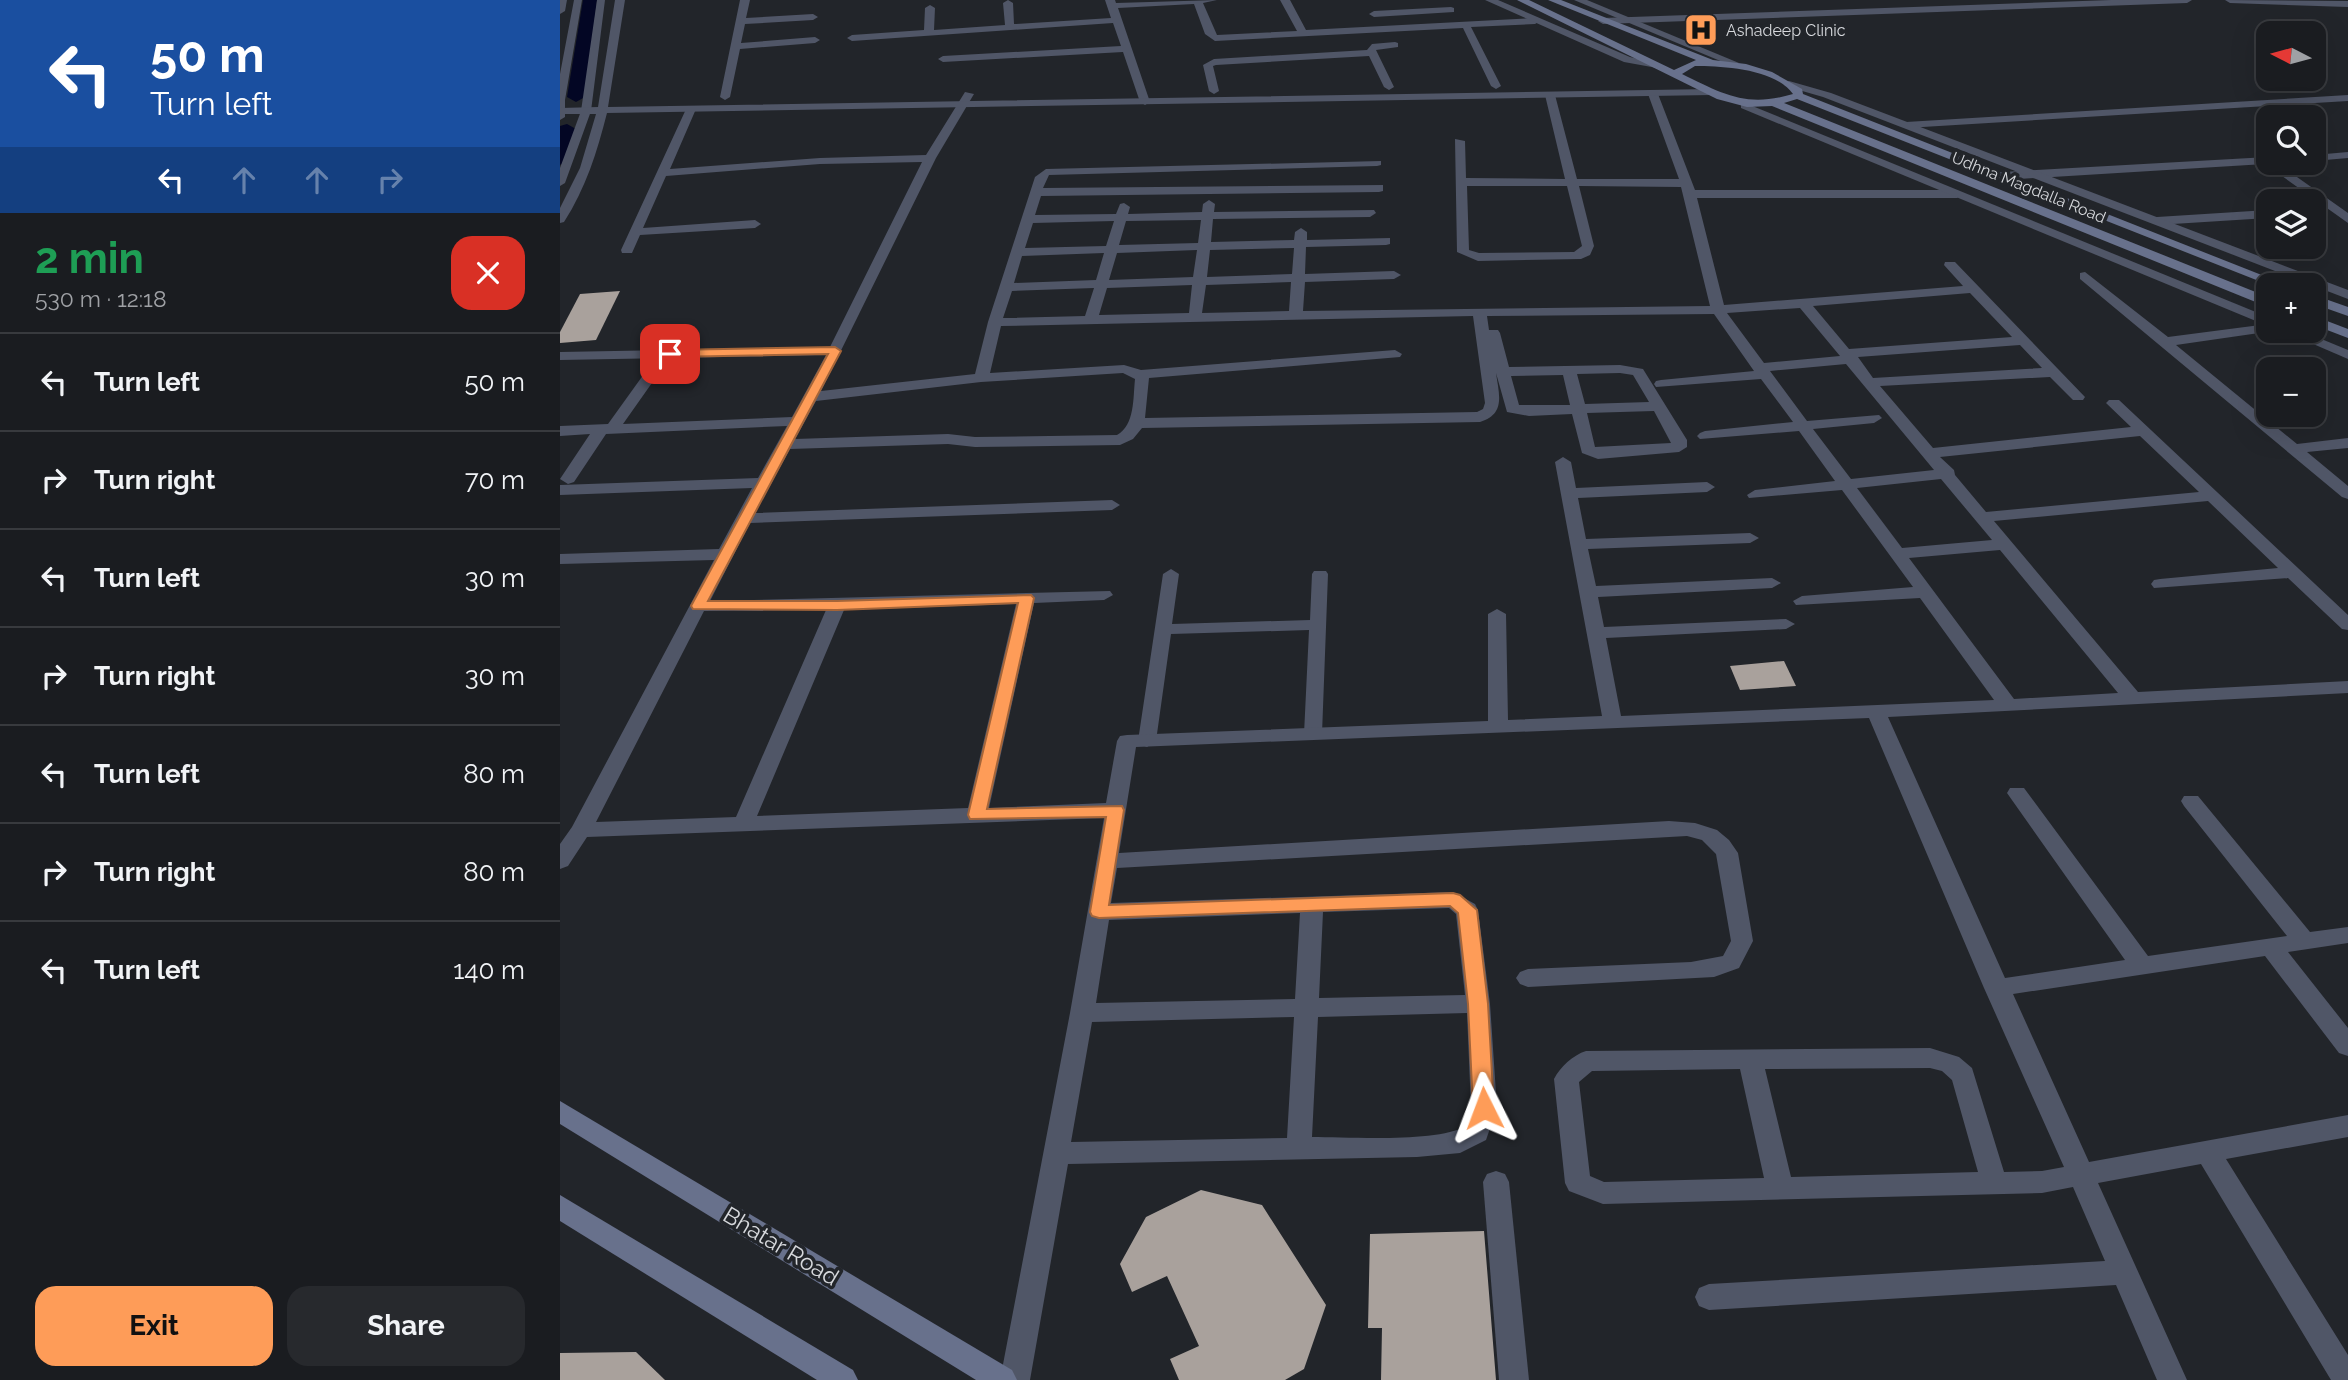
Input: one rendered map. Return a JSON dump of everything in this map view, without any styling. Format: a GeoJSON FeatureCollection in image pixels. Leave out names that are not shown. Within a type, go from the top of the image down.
{"type":"FeatureCollection","features":[{"type":"Feature","properties":{"kind":"main road"},"geometry":{"type":"LineString","coordinates":[[1522,0],[1686,80],[1745,106],[1776,104],[1798,96],[1798,91],[1790,84],[1734,63],[1693,63],[1674,74]]}},
{"type":"Feature","properties":{"kind":"main road"},"geometry":{"type":"LineString","coordinates":[[1553,0],[1712,63]]}},
{"type":"Feature","properties":{"kind":"main road","name":"Udhna Magdalla Road"},"geometry":{"type":"LineString","coordinates":[[1798,96],[2256,276]]}},
{"type":"Feature","properties":{"kind":"main road","name":"Udhna Magdalla Road"},"geometry":{"type":"LineString","coordinates":[[1776,104],[2256,297]]}},
{"type":"Feature","properties":{"kind":"main road"},"geometry":{"type":"LineString","coordinates":[[2326,304],[2348,312]]}},
{"type":"Feature","properties":{"kind":"main road"},"geometry":{"type":"LineString","coordinates":[[2326,325],[2348,334]]}},
{"type":"Feature","properties":{"kind":"main road","name":"Bhatar Road"},"geometry":{"type":"LineString","coordinates":[[560,1111],[1002,1380]]}},
{"type":"Feature","properties":{"kind":"main road"},"geometry":{"type":"LineString","coordinates":[[560,1206],[843,1380]]}},
{"type":"Feature","properties":{"kind":"street"},"geometry":{"type":"LineString","coordinates":[[560,11],[562,0]]}},
{"type":"Feature","properties":{"kind":"street"},"geometry":{"type":"LineString","coordinates":[[560,219],[583,176],[604,105],[620,0]]}},
{"type":"Feature","properties":{"kind":"street"},"geometry":{"type":"LineString","coordinates":[[725,97],[745,0]]}},
{"type":"Feature","properties":{"kind":"street"},"geometry":{"type":"LineString","coordinates":[[1144,97],[1111,3],[1212,0]]}},
{"type":"Feature","properties":{"kind":"street"},"geometry":{"type":"LineString","coordinates":[[1285,0],[1303,34]]}},
{"type":"Feature","properties":{"kind":"street"},"geometry":{"type":"LineString","coordinates":[[1444,0],[1465,28],[1496,86]]}},
{"type":"Feature","properties":{"kind":"street"},"geometry":{"type":"LineString","coordinates":[[1490,0],[1628,60],[1657,65]]}},
{"type":"Feature","properties":{"kind":"street"},"geometry":{"type":"LineString","coordinates":[[1578,0],[1734,63]]}},
{"type":"Feature","properties":{"kind":"street"},"geometry":{"type":"LineString","coordinates":[[1903,0],[1917,10]]}},
{"type":"Feature","properties":{"kind":"street"},"geometry":{"type":"LineString","coordinates":[[1603,21],[2187,0]]}},
{"type":"Feature","properties":{"kind":"street"},"geometry":{"type":"LineString","coordinates":[[2230,0],[2348,4]]}},
{"type":"Feature","properties":{"kind":"street"},"geometry":{"type":"LineString","coordinates":[[1198,1],[1211,36],[1465,28],[1535,21]]}},
{"type":"Feature","properties":{"kind":"street"},"geometry":{"type":"LineString","coordinates":[[1008,3],[1010,27]]}},
{"type":"Feature","properties":{"kind":"street"},"geometry":{"type":"LineString","coordinates":[[929,33],[930,8]]}},
{"type":"Feature","properties":{"kind":"street"},"geometry":{"type":"LineString","coordinates":[[1773,8],[1782,15]]}},
{"type":"Feature","properties":{"kind":"street"},"geometry":{"type":"LineString","coordinates":[[1382,30],[1372,10],[1451,10]]}},
{"type":"Feature","properties":{"kind":"street"},"geometry":{"type":"LineString","coordinates":[[740,21],[813,17]]}},
{"type":"Feature","properties":{"kind":"street"},"geometry":{"type":"LineString","coordinates":[[852,38],[1118,20]]}},
{"type":"Feature","properties":{"kind":"street"},"geometry":{"type":"LineString","coordinates":[[735,46],[815,40]]}},
{"type":"Feature","properties":{"kind":"street"},"geometry":{"type":"LineString","coordinates":[[1389,87],[1372,48],[1395,45]]}},
{"type":"Feature","properties":{"kind":"street"},"geometry":{"type":"LineString","coordinates":[[943,59],[1128,49]]}},
{"type":"Feature","properties":{"kind":"street"},"geometry":{"type":"LineString","coordinates":[[1214,91],[1208,65],[1214,62],[1372,53]]}},
{"type":"Feature","properties":{"kind":"street"},"geometry":{"type":"LineString","coordinates":[[1144,97],[1214,91],[1686,80]]}},
{"type":"Feature","properties":{"kind":"street"},"geometry":{"type":"LineString","coordinates":[[1790,84],[1827,94],[2348,295]]}},
{"type":"Feature","properties":{"kind":"street"},"geometry":{"type":"LineString","coordinates":[[560,108],[604,105],[691,109],[1144,97],[1712,92]]}},
{"type":"Feature","properties":{"kind":"street"},"geometry":{"type":"LineString","coordinates":[[1653,94],[1688,189],[1718,310],[2009,706]]}},
{"type":"Feature","properties":{"kind":"street"},"geometry":{"type":"LineString","coordinates":[[1460,141],[1463,252],[1478,257],[1566,257],[1585,252],[1588,246],[1550,95]]}},
{"type":"Feature","properties":{"kind":"street"},"geometry":{"type":"LineString","coordinates":[[604,105],[725,97],[966,100]]}},
{"type":"Feature","properties":{"kind":"street"},"geometry":{"type":"LineString","coordinates":[[1906,125],[2348,97]]}},
{"type":"Feature","properties":{"kind":"street"},"geometry":{"type":"LineString","coordinates":[[560,861],[581,830],[744,518],[834,355],[930,158],[966,100]]}},
{"type":"Feature","properties":{"kind":"street"},"geometry":{"type":"LineString","coordinates":[[1745,106],[2256,317]]}},
{"type":"Feature","properties":{"kind":"street"},"geometry":{"type":"LineString","coordinates":[[627,250],[691,109]]}},
{"type":"Feature","properties":{"kind":"street"},"geometry":{"type":"LineString","coordinates":[[2326,157],[2348,156]]}},
{"type":"Feature","properties":{"kind":"street"},"geometry":{"type":"LineString","coordinates":[[664,173],[820,161],[930,158]]}},
{"type":"Feature","properties":{"kind":"street"},"geometry":{"type":"LineString","coordinates":[[2003,176],[2256,162]]}},
{"type":"Feature","properties":{"kind":"street"},"geometry":{"type":"LineString","coordinates":[[981,377],[995,322],[1043,174],[1052,171],[1136,168],[1377,163]]}},
{"type":"Feature","properties":{"kind":"street"},"geometry":{"type":"LineString","coordinates":[[1296,314],[1304,164]]}},
{"type":"Feature","properties":{"kind":"street"},"geometry":{"type":"LineString","coordinates":[[1195,317],[1213,166]]}},
{"type":"Feature","properties":{"kind":"street"},"geometry":{"type":"LineString","coordinates":[[1091,320],[1136,168]]}},
{"type":"Feature","properties":{"kind":"street"},"geometry":{"type":"LineString","coordinates":[[2289,175],[2342,210],[2348,219]]}},
{"type":"Feature","properties":{"kind":"street"},"geometry":{"type":"LineString","coordinates":[[1461,183],[1957,194]]}},
{"type":"Feature","properties":{"kind":"street"},"geometry":{"type":"LineString","coordinates":[[1037,192],[1379,188]]}},
{"type":"Feature","properties":{"kind":"street"},"geometry":{"type":"LineString","coordinates":[[1028,219],[1370,213]]}},
{"type":"Feature","properties":{"kind":"street"},"geometry":{"type":"LineString","coordinates":[[2157,221],[2256,215]]}},
{"type":"Feature","properties":{"kind":"street"},"geometry":{"type":"LineString","coordinates":[[636,232],[755,224]]}},
{"type":"Feature","properties":{"kind":"street"},"geometry":{"type":"LineString","coordinates":[[1017,252],[1385,241]]}},
{"type":"Feature","properties":{"kind":"street"},"geometry":{"type":"LineString","coordinates":[[1950,265],[2078,397]]}},
{"type":"Feature","properties":{"kind":"street"},"geometry":{"type":"LineString","coordinates":[[1006,287],[1394,275]]}},
{"type":"Feature","properties":{"kind":"street"},"geometry":{"type":"LineString","coordinates":[[2085,276],[2348,495]]}},
{"type":"Feature","properties":{"kind":"street"},"geometry":{"type":"LineString","coordinates":[[995,322],[1296,314],[1718,310],[1805,305],[1973,289]]}},
{"type":"Feature","properties":{"kind":"street"},"geometry":{"type":"LineString","coordinates":[[1805,305],[1985,517],[2133,699]]}},
{"type":"Feature","properties":{"kind":"street"},"geometry":{"type":"LineString","coordinates":[[1483,312],[1512,409],[1659,406]]}},
{"type":"Feature","properties":{"kind":"street"},"geometry":{"type":"LineString","coordinates":[[1137,424],[1480,416],[1489,412],[1493,403],[1483,312]]}},
{"type":"Feature","properties":{"kind":"street"},"geometry":{"type":"LineString","coordinates":[[2164,342],[2256,330]]}},
{"type":"Feature","properties":{"kind":"street"},"geometry":{"type":"LineString","coordinates":[[1661,384],[1850,356],[2023,341]]}},
{"type":"Feature","properties":{"kind":"street"},"geometry":{"type":"LineString","coordinates":[[2319,343],[2348,355]]}},
{"type":"Feature","properties":{"kind":"street"},"geometry":{"type":"LineString","coordinates":[[811,397],[981,377],[1124,369],[1140,374],[1395,354]]}},
{"type":"Feature","properties":{"kind":"street"},"geometry":{"type":"LineString","coordinates":[[560,356],[834,355]]}},
{"type":"Feature","properties":{"kind":"street"},"geometry":{"type":"LineString","coordinates":[[560,366],[834,355]]}},
{"type":"Feature","properties":{"kind":"street"},"geometry":{"type":"LineString","coordinates":[[564,485],[659,363]]}},
{"type":"Feature","properties":{"kind":"street"},"geometry":{"type":"LineString","coordinates":[[1503,372],[1569,370],[1620,369],[1638,372],[1679,440],[1679,447],[1598,454],[1588,450],[1569,370]]}},
{"type":"Feature","properties":{"kind":"street"},"geometry":{"type":"LineString","coordinates":[[1872,382],[2053,372]]}},
{"type":"Feature","properties":{"kind":"street"},"geometry":{"type":"LineString","coordinates":[[786,444],[948,439],[975,442],[1109,441],[1128,437],[1137,424],[1142,379],[1140,374]]}},
{"type":"Feature","properties":{"kind":"street"},"geometry":{"type":"LineString","coordinates":[[2114,403],[2348,625]]}},
{"type":"Feature","properties":{"kind":"street"},"geometry":{"type":"LineString","coordinates":[[1704,436],[1874,418]]}},
{"type":"Feature","properties":{"kind":"street"},"geometry":{"type":"LineString","coordinates":[[560,431],[798,421]]}},
{"type":"Feature","properties":{"kind":"street"},"geometry":{"type":"LineString","coordinates":[[1931,453],[2141,431]]}},
{"type":"Feature","properties":{"kind":"street"},"geometry":{"type":"LineString","coordinates":[[2294,449],[2348,443]]}},
{"type":"Feature","properties":{"kind":"street"},"geometry":{"type":"LineString","coordinates":[[1563,462],[1613,723]]}},
{"type":"Feature","properties":{"kind":"street"},"geometry":{"type":"LineString","coordinates":[[1755,495],[1948,473]]}},
{"type":"Feature","properties":{"kind":"street"},"geometry":{"type":"LineString","coordinates":[[564,485],[764,483]]}},
{"type":"Feature","properties":{"kind":"street"},"geometry":{"type":"LineString","coordinates":[[1569,493],[1707,487]]}},
{"type":"Feature","properties":{"kind":"street"},"geometry":{"type":"LineString","coordinates":[[1985,517],[2211,496]]}},
{"type":"Feature","properties":{"kind":"street"},"geometry":{"type":"LineString","coordinates":[[744,518],[1112,505]]}},
{"type":"Feature","properties":{"kind":"street"},"geometry":{"type":"LineString","coordinates":[[1579,544],[1750,538]]}},
{"type":"Feature","properties":{"kind":"street"},"geometry":{"type":"LineString","coordinates":[[1895,554],[2006,544]]}},
{"type":"Feature","properties":{"kind":"street"},"geometry":{"type":"LineString","coordinates":[[560,559],[726,554]]}},
{"type":"Feature","properties":{"kind":"street"},"geometry":{"type":"LineString","coordinates":[[2160,584],[2292,572]]}},
{"type":"Feature","properties":{"kind":"street"},"geometry":{"type":"LineString","coordinates":[[1588,592],[1772,583]]}},
{"type":"Feature","properties":{"kind":"street"},"geometry":{"type":"LineString","coordinates":[[1802,601],[1924,592]]}},
{"type":"Feature","properties":{"kind":"street"},"geometry":{"type":"LineString","coordinates":[[698,606],[837,605],[1104,595]]}},
{"type":"Feature","properties":{"kind":"street"},"geometry":{"type":"LineString","coordinates":[[976,815],[1026,598]]}},
{"type":"Feature","properties":{"kind":"street"},"geometry":{"type":"LineString","coordinates":[[744,823],[837,605]]}},
{"type":"Feature","properties":{"kind":"street"},"geometry":{"type":"LineString","coordinates":[[1497,614],[1498,727]]}},
{"type":"Feature","properties":{"kind":"street"},"geometry":{"type":"LineString","coordinates":[[1596,632],[1786,624]]}},
{"type":"Feature","properties":{"kind":"street"},"geometry":{"type":"LineString","coordinates":[[1015,1380],[1082,1013],[1127,741],[1876,712],[2348,687]]}},
{"type":"Feature","properties":{"kind":"street"},"geometry":{"type":"LineString","coordinates":[[1876,712],[2172,1380]]}},
{"type":"Feature","properties":{"kind":"street"},"geometry":{"type":"LineString","coordinates":[[2017,793],[2142,966]]}},
{"type":"Feature","properties":{"kind":"street"},"geometry":{"type":"LineString","coordinates":[[2191,800],[2305,942]]}},
{"type":"Feature","properties":{"kind":"street"},"geometry":{"type":"LineString","coordinates":[[581,830],[1116,810]]}},
{"type":"Feature","properties":{"kind":"street"},"geometry":{"type":"LineString","coordinates":[[1108,862],[1669,828],[1708,833],[1720,841],[1727,853],[1742,941],[1731,962],[1714,968],[1690,971],[1528,978]]}},
{"type":"Feature","properties":{"kind":"street"},"geometry":{"type":"LineString","coordinates":[[1055,1153],[1428,1145],[1460,1142],[1477,1132],[1484,1108],[1478,1004],[1467,910],[1453,900],[1099,912]]}},
{"type":"Feature","properties":{"kind":"street"},"geometry":{"type":"LineString","coordinates":[[1299,1148],[1312,904]]}},
{"type":"Feature","properties":{"kind":"street"},"geometry":{"type":"LineString","coordinates":[[1997,988],[2348,935]]}},
{"type":"Feature","properties":{"kind":"street"},"geometry":{"type":"LineString","coordinates":[[2271,947],[2348,1046]]}},
{"type":"Feature","properties":{"kind":"street"},"geometry":{"type":"LineString","coordinates":[[1082,1013],[1478,1004]]}},
{"type":"Feature","properties":{"kind":"street"},"geometry":{"type":"LineString","coordinates":[[1994,1183],[1963,1075],[1950,1063],[1930,1058],[1586,1060],[1566,1079],[1578,1183],[1603,1193],[2042,1182],[2081,1177],[2348,1126]]}},
{"type":"Feature","properties":{"kind":"street"},"geometry":{"type":"LineString","coordinates":[[1751,1059],[1780,1188]]}},
{"type":"Feature","properties":{"kind":"street"},"geometry":{"type":"LineString","coordinates":[[2208,1153],[2341,1370]]}},
{"type":"Feature","properties":{"kind":"street"},"geometry":{"type":"LineString","coordinates":[[1496,1182],[1514,1380]]}},
{"type":"Feature","properties":{"kind":"street"},"geometry":{"type":"LineString","coordinates":[[1709,1297],[2124,1272]]}},
{"type":"Feature","properties":{"kind":"lane"},"geometry":{"type":"LineString","coordinates":[[560,108],[578,0]]}},
{"type":"Feature","properties":{"kind":"lane"},"geometry":{"type":"LineString","coordinates":[[560,183],[587,105],[601,0]]}},
{"type":"Feature","properties":{"kind":"lane"},"geometry":{"type":"LineString","coordinates":[[1147,741],[1171,574]]}},
{"type":"Feature","properties":{"kind":"lane"},"geometry":{"type":"LineString","coordinates":[[1313,734],[1320,574]]}},
{"type":"Feature","properties":{"kind":"lane"},"geometry":{"type":"LineString","coordinates":[[1163,629],[1318,625]]}},
{"type":"Feature","properties":{"kind":"building"},"geometry":{"type":"Polygon","coordinates":[[[620,291],[596,340],[560,343],[560,332],[580,294],[620,291]]]}},
{"type":"Feature","properties":{"kind":"building"},"geometry":{"type":"Polygon","coordinates":[[[1784,661],[1796,686],[1740,690],[1730,666],[1784,661]]]}},
{"type":"Feature","properties":{"kind":"building"},"geometry":{"type":"Polygon","coordinates":[[[1201,1190],[1262,1205],[1326,1305],[1304,1369],[1285,1380],[1179,1380],[1170,1359],[1199,1346],[1167,1276],[1132,1292],[1120,1264],[1146,1217],[1201,1190]]]}},
{"type":"Feature","properties":{"kind":"building"},"geometry":{"type":"Polygon","coordinates":[[[1484,1231],[1496,1380],[1381,1380],[1382,1328],[1368,1328],[1370,1234],[1484,1231]]]}},
{"type":"Feature","properties":{"kind":"building"},"geometry":{"type":"Polygon","coordinates":[[[636,1352],[665,1380],[560,1380],[560,1353],[636,1352]]]}},
{"type":"Feature","properties":{"kind":"waterway"},"geometry":{"type":"LineString","coordinates":[[576,97],[590,0]]}},
{"type":"Feature","properties":{"kind":"waterway"},"geometry":{"type":"LineString","coordinates":[[560,159],[567,129]]}},
{"type":"Feature","properties":{"kind":"place","name":"Ashadeep Clinic"},"geometry":{"type":"Point","coordinates":[1701,30]}},
{"type":"Feature","properties":{"kind":"route"},"geometry":{"type":"LineString","coordinates":[[670,354],[835,351],[698,606],[837,605],[1026,598],[976,815],[1116,810],[1099,912],[1453,900],[1467,910],[1478,1004],[1484,1108]]}}]}
